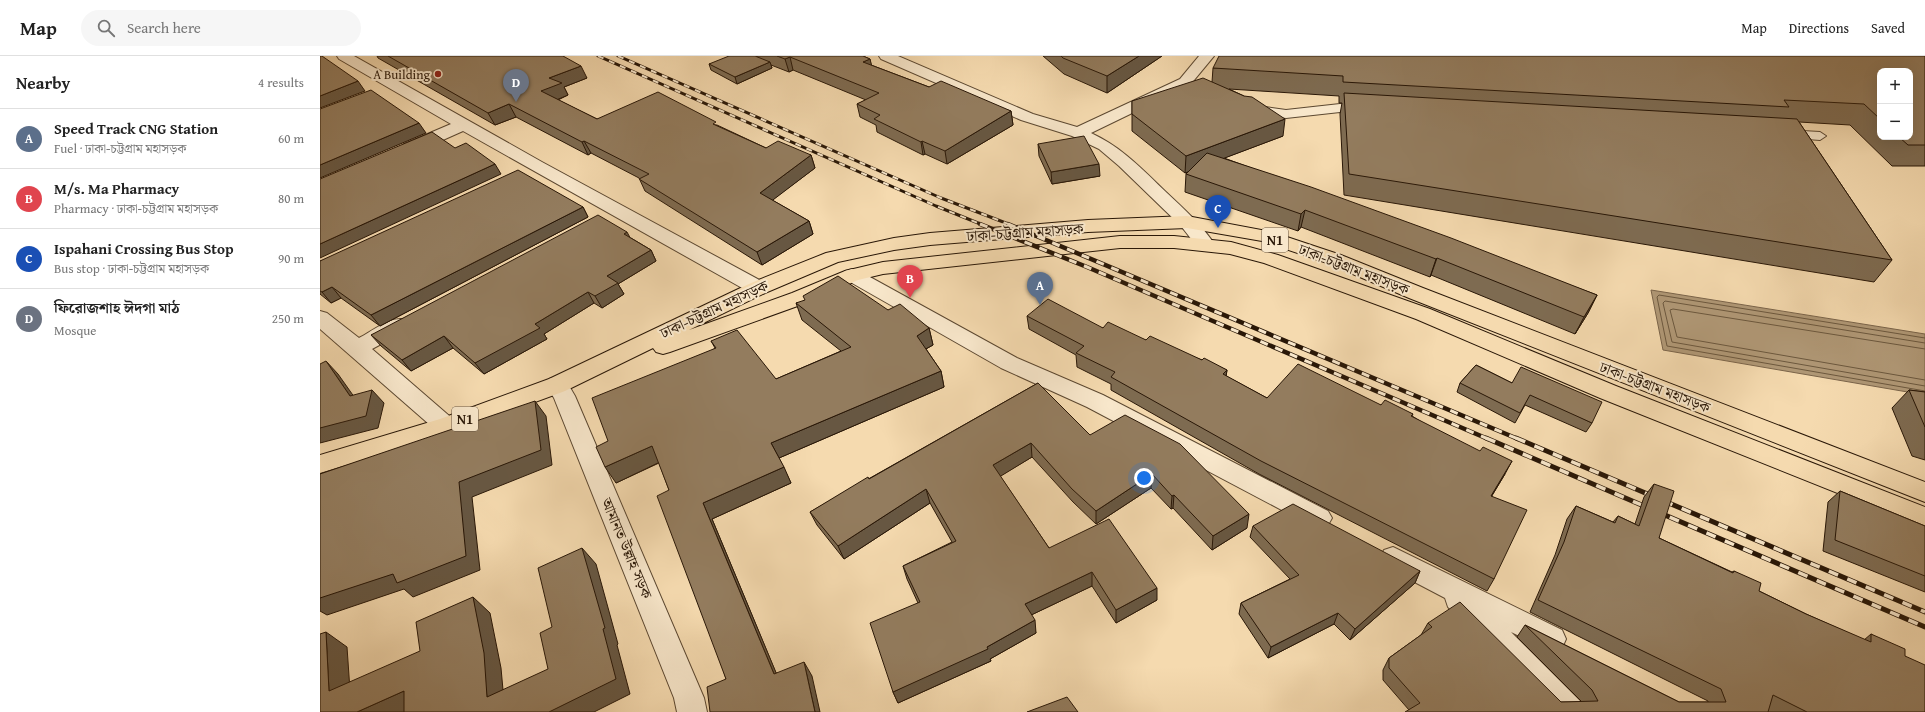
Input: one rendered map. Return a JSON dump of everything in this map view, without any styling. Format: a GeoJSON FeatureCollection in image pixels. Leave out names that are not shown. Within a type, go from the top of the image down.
{"type":"FeatureCollection","features":[{"type":"Feature","properties":{"kind":"highway","name":"ঢাকা-চট্টগ্রাম মহাসড়ক"},"geometry":{"type":"LineString","coordinates":[[320,464],[446,426],[557,385],[758,288],[833,257],[930,238],[1088,226],[1187,222],[1265,236],[1334,259],[1416,294],[1925,492]]}},
{"type":"Feature","properties":{"kind":"highway","name":"ঢাকা-চট্টগ্রাম মহাসড়ক"},"geometry":{"type":"LineString","coordinates":[[605,362],[662,348],[799,298],[852,275],[883,268],[1120,242],[1174,242],[1206,245],[1231,248],[1271,259],[1423,314],[1608,392],[1925,518]]}},
{"type":"Feature","properties":{"kind":"street"},"geometry":{"type":"LineString","coordinates":[[886,56],[1027,117],[1078,133],[1105,146],[1125,162],[1187,222],[1206,245]]}},
{"type":"Feature","properties":{"kind":"street"},"geometry":{"type":"LineString","coordinates":[[1078,133],[1185,82],[1207,56]]}},
{"type":"Feature","properties":{"kind":"street"},"geometry":{"type":"LineString","coordinates":[[338,57],[397,86],[536,166],[758,288]]}},
{"type":"Feature","properties":{"kind":"street"},"geometry":{"type":"LineString","coordinates":[[376,94],[397,86]]}},
{"type":"Feature","properties":{"kind":"street"},"geometry":{"type":"LineString","coordinates":[[392,155],[464,124]]}},
{"type":"Feature","properties":{"kind":"street"},"geometry":{"type":"LineString","coordinates":[[515,176],[536,166]]}},
{"type":"Feature","properties":{"kind":"street"},"geometry":{"type":"LineString","coordinates":[[596,222],[617,211]]}},
{"type":"Feature","properties":{"kind":"street"},"geometry":{"type":"LineString","coordinates":[[852,275],[1009,363],[1095,401],[1340,529]]}},
{"type":"Feature","properties":{"kind":"street"},"geometry":{"type":"LineString","coordinates":[[320,318],[357,348],[446,426]]}},
{"type":"Feature","properties":{"kind":"street"},"geometry":{"type":"LineString","coordinates":[[357,348],[414,318]]}},
{"type":"Feature","properties":{"kind":"street","name":"আমানত উল্লাহ সড়ক"},"geometry":{"type":"LineString","coordinates":[[557,385],[564,396],[686,690],[692,712]]}},
{"type":"Feature","properties":{"kind":"street"},"geometry":{"type":"LineString","coordinates":[[1375,548],[1571,648]]}},
{"type":"Feature","properties":{"kind":"street"},"geometry":{"type":"LineString","coordinates":[[1445,584],[1571,712]]}},
{"type":"Feature","properties":{"kind":"lane"},"geometry":{"type":"LineString","coordinates":[[1185,82],[1200,89]]}},
{"type":"Feature","properties":{"kind":"lane"},"geometry":{"type":"LineString","coordinates":[[1243,107],[1286,114],[1340,108],[1372,110]]}},
{"type":"Feature","properties":{"kind":"lane"},"geometry":{"type":"LineString","coordinates":[[1773,134],[1820,136]]}},
{"type":"Feature","properties":{"kind":"water"},"geometry":{"type":"Polygon","coordinates":[[[1651,290],[1925,334],[1925,395],[1663,350],[1651,290]]]}},
{"type":"Feature","properties":{"kind":"building"},"geometry":{"type":"Polygon","coordinates":[[[320,56],[322,56],[358,81],[320,96],[320,56]]]}},
{"type":"Feature","properties":{"kind":"building"},"geometry":{"type":"Polygon","coordinates":[[[388,56],[563,56],[581,66],[549,78],[562,83],[541,91],[597,119],[658,92],[716,122],[713,124],[766,148],[778,141],[811,155],[760,193],[809,221],[757,252],[639,179],[649,174],[584,141],[582,142],[509,104],[488,113],[388,56]]]}},
{"type":"Feature","properties":{"kind":"building"},"geometry":{"type":"Polygon","coordinates":[[[729,56],[755,56],[770,62],[735,77],[709,64],[729,56]]]}},
{"type":"Feature","properties":{"kind":"building"},"geometry":{"type":"Polygon","coordinates":[[[777,56],[863,56],[870,59],[863,62],[929,87],[941,81],[1011,111],[945,151],[922,141],[921,142],[874,119],[880,115],[857,104],[879,93],[790,57],[785,59],[777,56]]]}},
{"type":"Feature","properties":{"kind":"building"},"geometry":{"type":"Polygon","coordinates":[[[1061,56],[1139,56],[1107,76],[1061,56]]]}},
{"type":"Feature","properties":{"kind":"building"},"geometry":{"type":"Polygon","coordinates":[[[1219,56],[1925,56],[1925,145],[1908,145],[1902,140],[1913,140],[1913,68],[1877,68],[1877,116],[1864,104],[1784,100],[1789,107],[1343,82],[1343,76],[1213,68],[1219,56]]]}},
{"type":"Feature","properties":{"kind":"building"},"geometry":{"type":"Polygon","coordinates":[[[1203,78],[1244,96],[1252,97],[1285,119],[1186,156],[1132,114],[1132,101],[1203,78]]]}},
{"type":"Feature","properties":{"kind":"building"},"geometry":{"type":"Polygon","coordinates":[[[371,90],[419,123],[320,165],[320,109],[371,90]]]}},
{"type":"Feature","properties":{"kind":"building"},"geometry":{"type":"Polygon","coordinates":[[[1344,93],[1797,119],[1892,260],[1349,174],[1344,93]]]}},
{"type":"Feature","properties":{"kind":"building"},"geometry":{"type":"Polygon","coordinates":[[[432,132],[455,148],[466,143],[495,164],[320,244],[320,179],[432,132]]]}},
{"type":"Feature","properties":{"kind":"building"},"geometry":{"type":"Polygon","coordinates":[[[1084,136],[1099,164],[1051,172],[1038,144],[1084,136]]]}},
{"type":"Feature","properties":{"kind":"building"},"geometry":{"type":"Polygon","coordinates":[[[1207,153],[1311,187],[1451,238],[1597,295],[1584,317],[1437,258],[1436,259],[1305,210],[1301,214],[1186,174],[1207,153]]]}},
{"type":"Feature","properties":{"kind":"building"},"geometry":{"type":"Polygon","coordinates":[[[518,170],[583,207],[371,315],[332,287],[322,292],[320,291],[320,261],[518,170]]]}},
{"type":"Feature","properties":{"kind":"building"},"geometry":{"type":"Polygon","coordinates":[[[598,215],[627,232],[624,234],[651,250],[607,276],[618,283],[595,296],[588,292],[535,324],[540,328],[475,363],[444,336],[402,360],[371,335],[598,215]]]}},
{"type":"Feature","properties":{"kind":"building"},"geometry":{"type":"Polygon","coordinates":[[[838,276],[888,310],[900,304],[929,328],[917,336],[941,371],[771,443],[784,467],[703,503],[774,674],[804,662],[815,712],[710,712],[707,687],[726,679],[657,496],[669,490],[652,446],[605,467],[596,447],[608,441],[592,398],[716,348],[711,341],[737,330],[776,379],[851,347],[796,303],[805,300],[803,296],[838,276]]]}},
{"type":"Feature","properties":{"kind":"building"},"geometry":{"type":"Polygon","coordinates":[[[1048,299],[1103,328],[1108,322],[1146,340],[1150,336],[1202,360],[1204,358],[1227,370],[1223,374],[1267,398],[1298,364],[1381,405],[1385,400],[1413,414],[1411,416],[1480,451],[1483,447],[1512,461],[1491,496],[1527,510],[1494,579],[1261,461],[1111,377],[1115,372],[1076,353],[1084,346],[1027,316],[1048,299]]]}},
{"type":"Feature","properties":{"kind":"building"},"geometry":{"type":"Polygon","coordinates":[[[326,361],[350,396],[372,390],[366,416],[320,428],[320,364],[326,361]]]}},
{"type":"Feature","properties":{"kind":"building"},"geometry":{"type":"Polygon","coordinates":[[[1476,365],[1512,383],[1521,367],[1602,402],[1592,423],[1530,395],[1520,413],[1460,383],[1476,365]]]}},
{"type":"Feature","properties":{"kind":"building"},"geometry":{"type":"Polygon","coordinates":[[[1038,383],[1090,435],[1125,415],[1180,444],[1249,514],[1213,536],[1152,474],[1096,511],[1072,489],[1031,443],[993,465],[1049,548],[1109,519],[1157,588],[1116,610],[1092,572],[1025,604],[1035,620],[987,647],[988,649],[893,692],[870,623],[920,602],[903,566],[956,541],[926,489],[838,546],[810,512],[868,477],[869,479],[1038,383]]]}},
{"type":"Feature","properties":{"kind":"building"},"geometry":{"type":"Polygon","coordinates":[[[1909,390],[1925,392],[1925,427],[1909,390]]]}},
{"type":"Feature","properties":{"kind":"building"},"geometry":{"type":"Polygon","coordinates":[[[535,401],[541,450],[459,482],[466,556],[397,583],[393,574],[320,598],[320,474],[535,401]]]}},
{"type":"Feature","properties":{"kind":"building"},"geometry":{"type":"Polygon","coordinates":[[[1654,484],[1674,491],[1659,538],[1733,573],[1734,571],[1761,583],[1759,591],[1806,614],[1871,642],[1871,634],[1905,649],[1905,656],[1925,665],[1925,712],[1807,712],[1773,695],[1768,712],[1405,712],[1420,703],[1389,668],[1389,658],[1432,627],[1428,623],[1460,602],[1561,702],[1598,701],[1592,690],[1525,625],[1679,702],[1726,702],[1721,689],[1538,600],[1564,542],[1576,506],[1615,523],[1618,516],[1639,526],[1654,484]]]}},
{"type":"Feature","properties":{"kind":"building"},"geometry":{"type":"Polygon","coordinates":[[[1840,491],[1925,526],[1925,576],[1835,540],[1840,491]]]}},
{"type":"Feature","properties":{"kind":"building"},"geometry":{"type":"Polygon","coordinates":[[[1293,504],[1420,571],[1355,629],[1338,613],[1271,647],[1241,603],[1299,575],[1253,526],[1293,504]]]}},
{"type":"Feature","properties":{"kind":"building"},"geometry":{"type":"Polygon","coordinates":[[[582,548],[605,628],[603,629],[616,679],[549,712],[404,712],[404,691],[357,712],[320,712],[320,634],[326,632],[329,691],[420,651],[416,622],[473,597],[484,653],[487,697],[548,669],[540,633],[552,627],[538,568],[582,548]]]}},
{"type":"Feature","properties":{"kind":"building"},"geometry":{"type":"Polygon","coordinates":[[[1067,697],[1078,712],[1027,712],[1067,697]]]}},
{"type":"Feature","properties":{"kind":"railway"},"geometry":{"type":"LineString","coordinates":[[598,56],[936,206],[983,225]]}},
{"type":"Feature","properties":{"kind":"railway"},"geometry":{"type":"LineString","coordinates":[[618,56],[941,198],[1011,225]]}},
{"type":"Feature","properties":{"kind":"railway"},"geometry":{"type":"LineString","coordinates":[[980,224],[1087,267],[1488,439]]}},
{"type":"Feature","properties":{"kind":"railway"},"geometry":{"type":"LineString","coordinates":[[1008,224],[1518,439]]}},
{"type":"Feature","properties":{"kind":"railway"},"geometry":{"type":"LineString","coordinates":[[1486,438],[1925,627]]}},
{"type":"Feature","properties":{"kind":"railway"},"geometry":{"type":"LineString","coordinates":[[1516,438],[1925,612]]}},
{"type":"Feature","properties":{"kind":"place","name":"A Building"},"geometry":{"type":"Point","coordinates":[438,74]}},
{"type":"Feature","properties":{"kind":"place","name":"ফিরোজশাহ ঈদগা মাঠ"},"geometry":{"type":"Point","coordinates":[516,102]}},
{"type":"Feature","properties":{"kind":"place","name":"Ispahani Crossing Bus Stop"},"geometry":{"type":"Point","coordinates":[1218,228]}},
{"type":"Feature","properties":{"kind":"place","name":"M/s. Ma Pharmacy"},"geometry":{"type":"Point","coordinates":[910,298]}},
{"type":"Feature","properties":{"kind":"place","name":"Speed Track CNG Station"},"geometry":{"type":"Point","coordinates":[1040,305]}}]}
